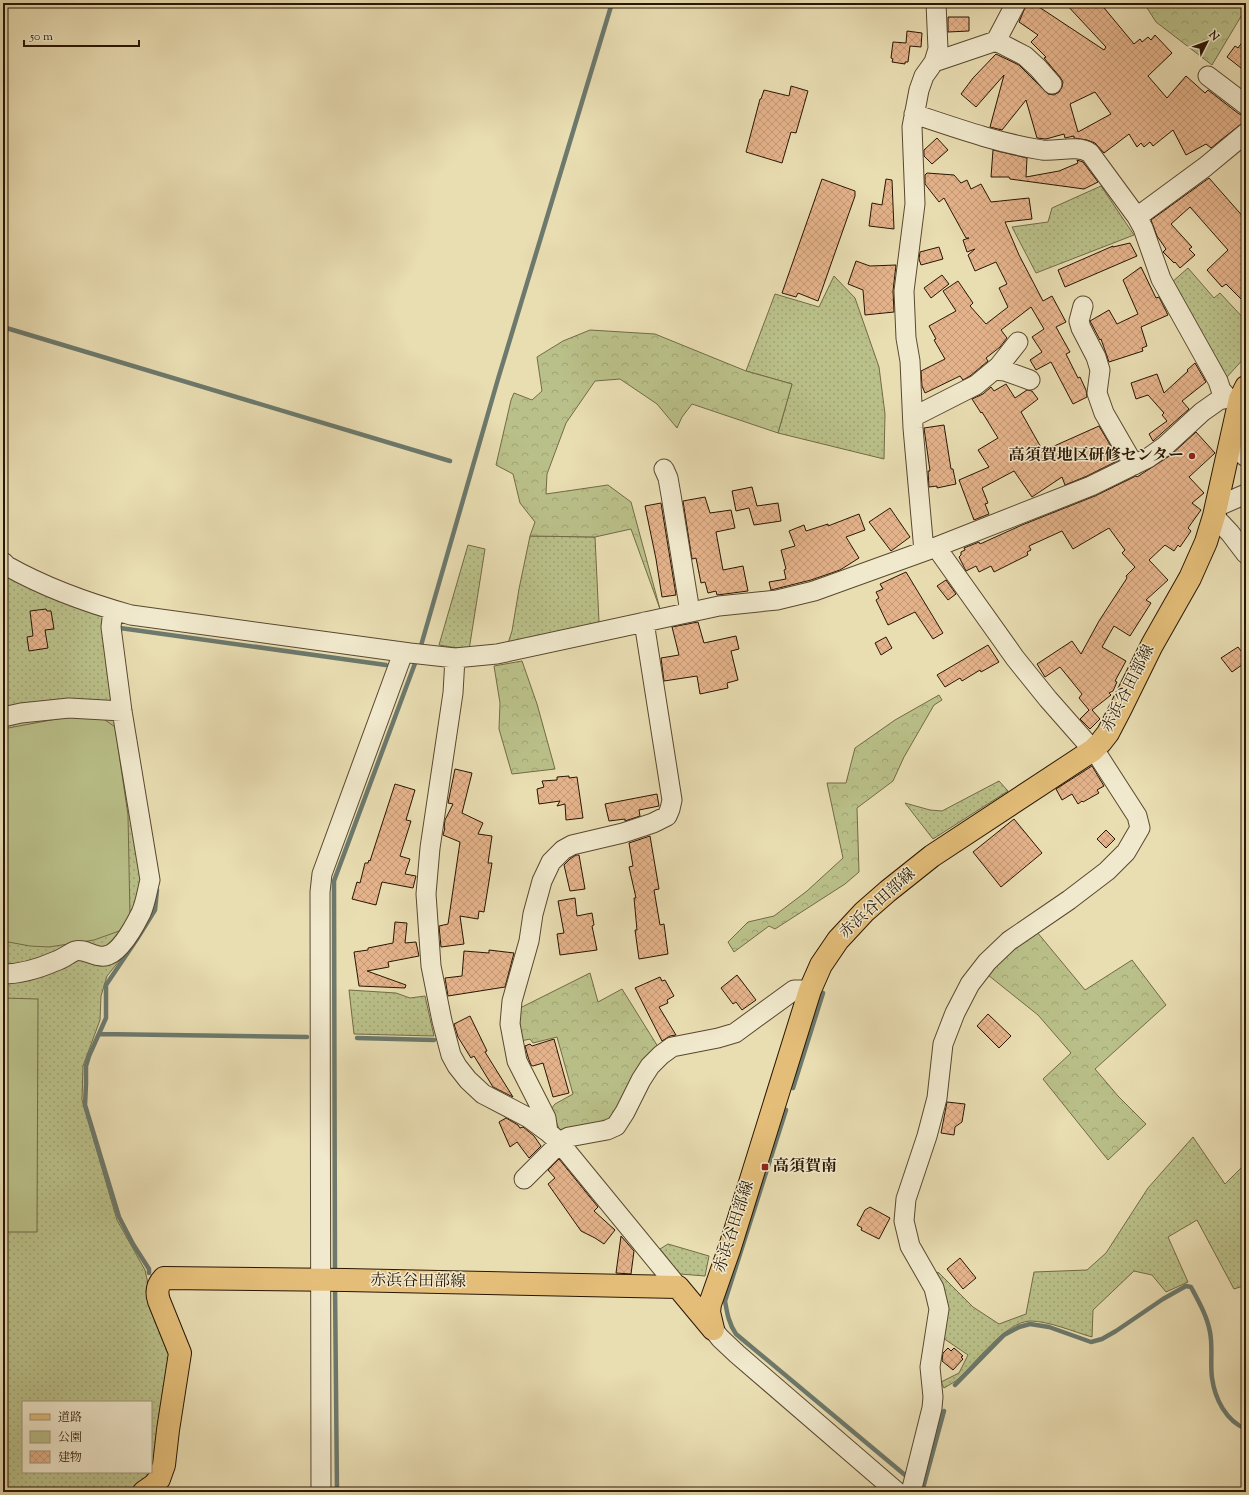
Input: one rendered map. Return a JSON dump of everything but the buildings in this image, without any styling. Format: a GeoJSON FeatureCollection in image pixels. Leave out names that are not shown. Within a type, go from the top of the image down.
{"type":"FeatureCollection","features":[{"type":"Feature","properties":{"kind":"main road","name":"赤浜谷田部線"},"geometry":{"type":"LineString","coordinates":[[713,1329],[709,1312],[710,1304],[730,1247],[810,990],[820,965],[838,940],[864,912],[888,891],[932,856],[1093,750],[1108,733],[1152,644],[1190,578],[1206,542],[1215,511],[1238,451],[1238,395]]}},
{"type":"Feature","properties":{"kind":"main road","name":"赤浜谷田部線"},"geometry":{"type":"LineString","coordinates":[[144,1492],[154,1485],[159,1479],[164,1465],[180,1353],[158,1297],[157,1289],[164,1278],[330,1280],[678,1288]]}},
{"type":"Feature","properties":{"kind":"main road"},"geometry":{"type":"LineString","coordinates":[[678,1288],[713,1329]]}},
{"type":"Feature","properties":{"kind":"street"},"geometry":{"type":"LineString","coordinates":[[911,1492],[932,1408],[933,1397],[930,1367],[939,1309],[934,1288],[910,1246],[904,1221],[906,1199],[927,1136],[937,1098],[943,1044],[958,1007],[970,984],[987,962],[1009,941],[1108,871],[1126,852],[1140,828],[1137,816],[1099,757],[1048,699],[930,549],[913,417],[910,361],[906,338],[904,291],[915,204],[912,127],[918,90],[924,76],[934,62],[938,49],[936,3]]}},
{"type":"Feature","properties":{"kind":"street"},"geometry":{"type":"LineString","coordinates":[[934,62],[996,41],[1016,3]]}},
{"type":"Feature","properties":{"kind":"street"},"geometry":{"type":"LineString","coordinates":[[996,41],[1025,56],[1052,84]]}},
{"type":"Feature","properties":{"kind":"street"},"geometry":{"type":"LineString","coordinates":[[1208,76],[1246,105]]}},
{"type":"Feature","properties":{"kind":"street"},"geometry":{"type":"LineString","coordinates":[[914,114],[984,137],[1020,146],[1044,150],[1084,149],[1090,153],[1137,217],[1161,279],[1218,381],[1221,390],[1238,395]]}},
{"type":"Feature","properties":{"kind":"street"},"geometry":{"type":"LineString","coordinates":[[1137,217],[1205,167],[1246,133]]}},
{"type":"Feature","properties":{"kind":"street"},"geometry":{"type":"LineString","coordinates":[[1083,306],[1079,321],[1096,357],[1100,370],[1097,393],[1104,413],[1134,465]]}},
{"type":"Feature","properties":{"kind":"street"},"geometry":{"type":"LineString","coordinates":[[913,417],[976,385],[999,366],[1018,342]]}},
{"type":"Feature","properties":{"kind":"street"},"geometry":{"type":"LineString","coordinates":[[994,370],[1005,371],[1030,380]]}},
{"type":"Feature","properties":{"kind":"street"},"geometry":{"type":"LineString","coordinates":[[3,562],[7,566],[40,583],[113,610],[131,615],[412,654],[455,658],[497,654],[719,606],[777,600],[814,591],[930,549],[1091,486],[1134,465],[1165,446],[1202,412],[1219,400],[1238,395]]}},
{"type":"Feature","properties":{"kind":"street"},"geometry":{"type":"LineString","coordinates":[[664,469],[671,495],[690,612]]}},
{"type":"Feature","properties":{"kind":"street"},"geometry":{"type":"LineString","coordinates":[[1246,494],[1215,511],[1246,554]]}},
{"type":"Feature","properties":{"kind":"street"},"geometry":{"type":"LineString","coordinates":[[3,974],[30,970],[58,961],[82,950],[101,956],[113,954],[122,944],[141,913],[150,880],[122,711],[111,627],[113,610]]}},
{"type":"Feature","properties":{"kind":"street"},"geometry":{"type":"LineString","coordinates":[[644,622],[672,800],[670,809],[667,816],[654,823],[623,833],[572,845],[563,850],[551,862],[542,880],[533,914],[529,941],[512,1001],[510,1024],[517,1061],[556,1139],[678,1288]]}},
{"type":"Feature","properties":{"kind":"street"},"geometry":{"type":"LineString","coordinates":[[321,1492],[330,1280],[320,892],[322,874],[412,654]]}},
{"type":"Feature","properties":{"kind":"street"},"geometry":{"type":"LineString","coordinates":[[455,658],[453,693],[432,832],[426,894],[431,966],[442,1022],[451,1055],[457,1066],[468,1080],[483,1094],[522,1114],[556,1139]]}},
{"type":"Feature","properties":{"kind":"street"},"geometry":{"type":"LineString","coordinates":[[3,718],[21,713],[69,708],[122,711]]}},
{"type":"Feature","properties":{"kind":"street"},"geometry":{"type":"LineString","coordinates":[[524,1179],[556,1139],[607,1130],[616,1126],[650,1066],[672,1047],[735,1033],[794,990],[810,990]]}},
{"type":"Feature","properties":{"kind":"street"},"geometry":{"type":"LineString","coordinates":[[713,1329],[737,1354],[897,1492]]}},
{"type":"Feature","properties":{"kind":"green space"},"geometry":{"type":"Polygon","coordinates":[[[1144,3],[1246,3],[1246,8],[1212,65],[1156,22],[1144,3]]]}},
{"type":"Feature","properties":{"kind":"green space"},"geometry":{"type":"Polygon","coordinates":[[[1101,186],[1134,235],[1036,273],[1012,227],[1048,222],[1052,208],[1101,186]]]}},
{"type":"Feature","properties":{"kind":"green space"},"geometry":{"type":"Polygon","coordinates":[[[1188,268],[1214,298],[1220,293],[1246,321],[1246,356],[1226,378],[1171,283],[1188,268]]]}},
{"type":"Feature","properties":{"kind":"green space"},"geometry":{"type":"Polygon","coordinates":[[[834,276],[855,298],[879,367],[885,414],[884,459],[778,433],[792,384],[746,371],[775,294],[819,307],[834,276]]]}},
{"type":"Feature","properties":{"kind":"green space"},"geometry":{"type":"Polygon","coordinates":[[[590,330],[655,334],[746,371],[792,384],[778,433],[692,404],[682,417],[677,428],[657,404],[620,379],[595,381],[566,423],[547,474],[546,494],[608,485],[631,502],[660,609],[631,529],[595,537],[530,536],[535,522],[520,503],[513,474],[496,465],[511,400],[514,393],[532,400],[542,391],[537,357],[563,341],[590,330]]]}},
{"type":"Feature","properties":{"kind":"green space"},"geometry":{"type":"Polygon","coordinates":[[[530,536],[595,537],[599,622],[507,646],[512,631],[530,536]]]}},
{"type":"Feature","properties":{"kind":"green space"},"geometry":{"type":"Polygon","coordinates":[[[468,545],[485,549],[469,650],[439,645],[468,545]]]}},
{"type":"Feature","properties":{"kind":"green space"},"geometry":{"type":"Polygon","coordinates":[[[3,574],[115,620],[153,873],[132,945],[107,976],[101,996],[100,1020],[83,1066],[82,1100],[117,1220],[145,1270],[153,1306],[176,1355],[159,1466],[138,1492],[3,1492],[3,574]]]}},
{"type":"Feature","properties":{"kind":"green space"},"geometry":{"type":"Polygon","coordinates":[[[522,661],[537,704],[555,769],[512,774],[499,729],[500,703],[494,666],[522,661]]]}},
{"type":"Feature","properties":{"kind":"green space"},"geometry":{"type":"Polygon","coordinates":[[[939,695],[942,700],[934,705],[904,757],[893,781],[857,808],[859,872],[845,884],[775,929],[769,926],[734,952],[728,942],[748,922],[774,916],[807,891],[843,858],[827,783],[846,783],[855,748],[895,720],[939,695]]]}},
{"type":"Feature","properties":{"kind":"green space"},"geometry":{"type":"Polygon","coordinates":[[[94,712],[115,727],[128,815],[130,917],[122,930],[94,940],[49,947],[30,946],[3,941],[3,729],[94,712]]]}},
{"type":"Feature","properties":{"kind":"green space"},"geometry":{"type":"Polygon","coordinates":[[[999,781],[1008,791],[933,839],[905,803],[930,810],[942,811],[999,781]]]}},
{"type":"Feature","properties":{"kind":"green space"},"geometry":{"type":"Polygon","coordinates":[[[1037,932],[1085,990],[1132,960],[1166,1005],[1095,1069],[1118,1096],[1146,1124],[1108,1160],[1043,1079],[1071,1053],[1038,1015],[988,975],[1002,956],[1037,932]]]}},
{"type":"Feature","properties":{"kind":"green space"},"geometry":{"type":"Polygon","coordinates":[[[590,973],[598,1002],[622,989],[660,1050],[614,1114],[600,1125],[560,1131],[551,1109],[555,1104],[573,1094],[557,1037],[533,1043],[530,1039],[521,1041],[514,1011],[590,973]]]}},
{"type":"Feature","properties":{"kind":"green space"},"geometry":{"type":"Polygon","coordinates":[[[349,990],[396,993],[410,998],[425,996],[434,1036],[354,1034],[349,990]]]}},
{"type":"Feature","properties":{"kind":"green space"},"geometry":{"type":"Polygon","coordinates":[[[3,998],[38,999],[37,1232],[3,1232],[3,998]]]}},
{"type":"Feature","properties":{"kind":"green space"},"geometry":{"type":"Polygon","coordinates":[[[1193,1137],[1225,1184],[1246,1163],[1246,1285],[1234,1289],[1197,1220],[1168,1237],[1188,1282],[1166,1292],[1152,1275],[1134,1271],[1093,1310],[1092,1337],[1037,1321],[1020,1323],[1001,1336],[957,1380],[944,1388],[941,1382],[959,1373],[968,1355],[943,1338],[932,1277],[938,1272],[973,1307],[999,1324],[1026,1314],[1034,1272],[1087,1270],[1106,1253],[1148,1188],[1193,1137]]]}},
{"type":"Feature","properties":{"kind":"green space"},"geometry":{"type":"Polygon","coordinates":[[[668,1244],[709,1256],[705,1276],[680,1274],[660,1249],[668,1244]]]}},
{"type":"Feature","properties":{"kind":"waterway"},"geometry":{"type":"LineString","coordinates":[[420,649],[498,379],[612,3]]}},
{"type":"Feature","properties":{"kind":"waterway"},"geometry":{"type":"LineString","coordinates":[[3,327],[450,461]]}},
{"type":"Feature","properties":{"kind":"waterway"},"geometry":{"type":"LineString","coordinates":[[120,631],[120,628],[386,665]]}},
{"type":"Feature","properties":{"kind":"waterway"},"geometry":{"type":"LineString","coordinates":[[335,1274],[334,881],[417,658]]}},
{"type":"Feature","properties":{"kind":"waterway"},"geometry":{"type":"LineString","coordinates":[[149,1273],[149,1269],[133,1244],[119,1217],[85,1105],[86,1066],[106,1018],[106,985],[155,910],[157,890]]}},
{"type":"Feature","properties":{"kind":"waterway"},"geometry":{"type":"LineString","coordinates":[[793,1088],[823,993]]}},
{"type":"Feature","properties":{"kind":"waterway"},"geometry":{"type":"LineString","coordinates":[[99,1034],[307,1037]]}},
{"type":"Feature","properties":{"kind":"waterway"},"geometry":{"type":"LineString","coordinates":[[357,1038],[434,1040]]}},
{"type":"Feature","properties":{"kind":"waterway"},"geometry":{"type":"LineString","coordinates":[[786,1110],[725,1301],[729,1318],[736,1334],[905,1475]]}},
{"type":"Feature","properties":{"kind":"waterway"},"geometry":{"type":"LineString","coordinates":[[335,1285],[337,1492]]}},
{"type":"Feature","properties":{"kind":"waterway"},"geometry":{"type":"LineString","coordinates":[[955,1385],[1004,1335],[1019,1327],[1030,1324],[1049,1327],[1091,1342],[1102,1339],[1116,1331],[1163,1299],[1186,1286],[1191,1287],[1209,1326],[1212,1378],[1216,1394],[1227,1415],[1233,1421],[1246,1429]]}},
{"type":"Feature","properties":{"kind":"waterway"},"geometry":{"type":"LineString","coordinates":[[922,1492],[944,1411]]}},
{"type":"Feature","properties":{"kind":"place","name":"高須賀地区研修センター"},"geometry":{"type":"Point","coordinates":[1192,456]}},
{"type":"Feature","properties":{"kind":"place","name":"高須賀南"},"geometry":{"type":"Point","coordinates":[765,1167]}}]}
